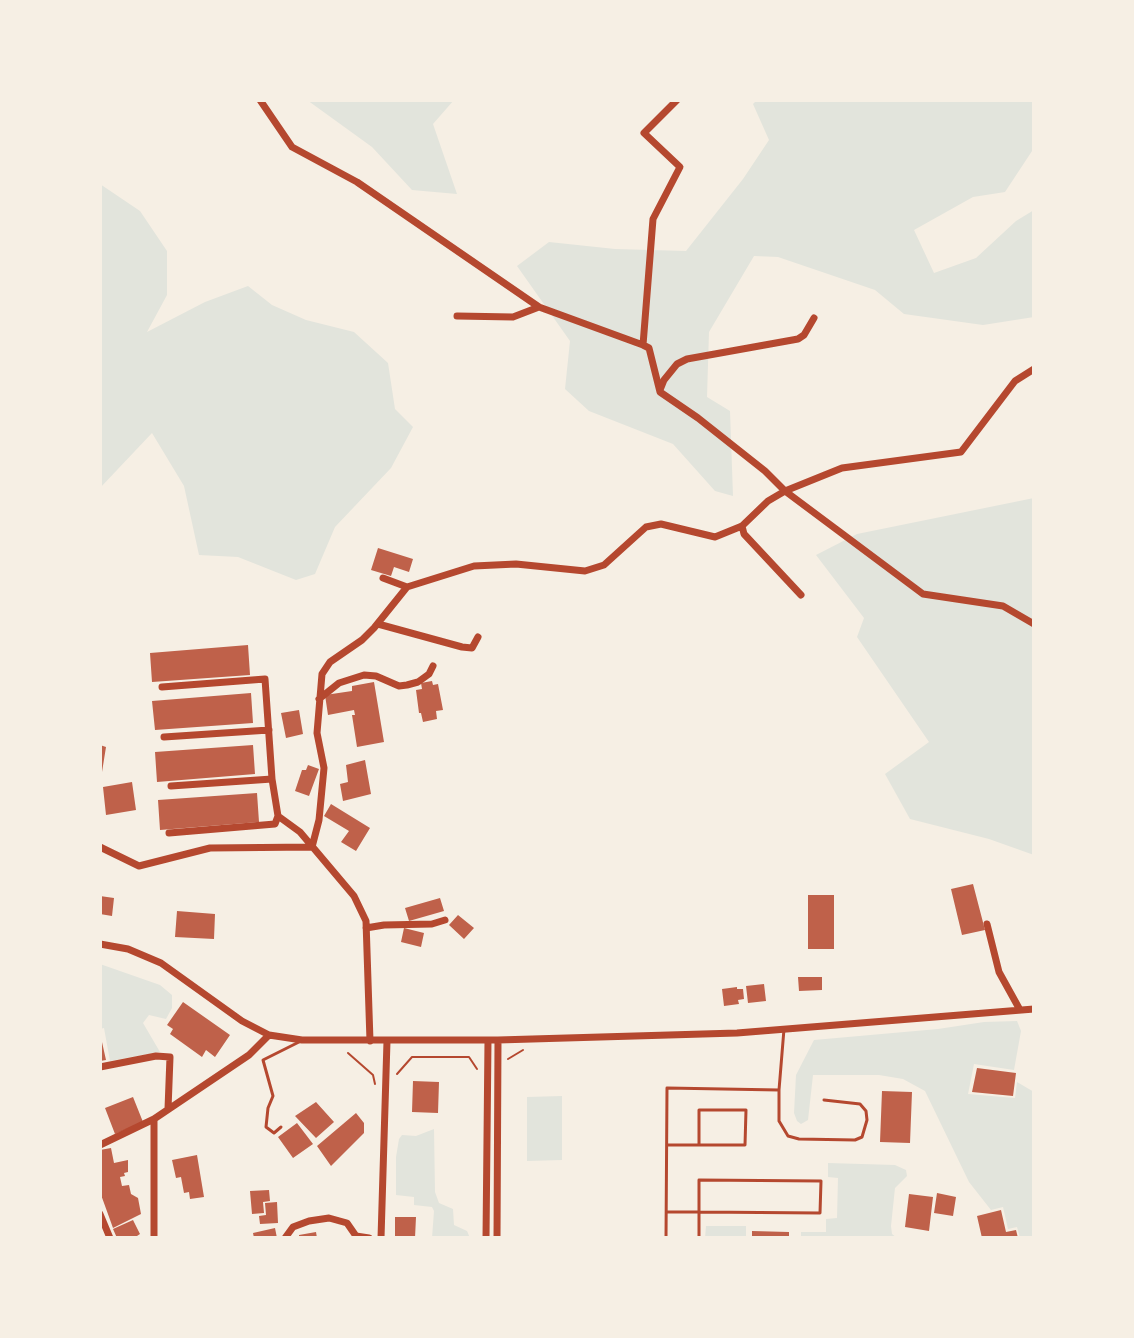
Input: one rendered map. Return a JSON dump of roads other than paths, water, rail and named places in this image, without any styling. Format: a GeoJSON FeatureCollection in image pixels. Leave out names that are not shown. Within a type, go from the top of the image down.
{"type":"FeatureCollection","features":[{"type":"Feature","properties":{"kind":"street"},"geometry":{"type":"LineString","coordinates":[[260,100],[292,147],[357,182],[539,307],[649,348],[660,392],[698,418],[765,471],[785,491],[923,594],[1003,606],[1034,624]]}},
{"type":"Feature","properties":{"kind":"street"},"geometry":{"type":"LineString","coordinates":[[643,345],[653,219],[680,167],[644,133],[677,100]]}},
{"type":"Feature","properties":{"kind":"street"},"geometry":{"type":"LineString","coordinates":[[457,316],[513,317],[539,307]]}},
{"type":"Feature","properties":{"kind":"street"},"geometry":{"type":"LineString","coordinates":[[660,392],[664,380],[677,364],[687,359],[798,339],[814,318]]}},
{"type":"Feature","properties":{"kind":"street"},"geometry":{"type":"LineString","coordinates":[[312,847],[319,820],[324,768],[317,733],[322,674],[330,662],[362,640],[378,624],[407,587],[474,566],[516,564],[585,571],[604,565],[646,527],[661,524],[715,537],[742,526],[768,501],[785,491],[842,468],[961,452],[1015,381],[1034,369]]}},
{"type":"Feature","properties":{"kind":"street"},"geometry":{"type":"LineString","coordinates":[[742,526],[744,534],[801,595]]}},
{"type":"Feature","properties":{"kind":"street"},"geometry":{"type":"LineString","coordinates":[[383,578],[407,587]]}},
{"type":"Feature","properties":{"kind":"street"},"geometry":{"type":"LineString","coordinates":[[378,624],[462,647],[472,648],[478,637]]}},
{"type":"Feature","properties":{"kind":"street"},"geometry":{"type":"LineString","coordinates":[[319,699],[339,683],[364,675],[376,676],[399,686],[418,682],[429,674],[433,666]]}},
{"type":"Feature","properties":{"kind":"street"},"geometry":{"type":"LineString","coordinates":[[162,687],[265,679],[272,779],[278,816],[275,824],[169,833]]}},
{"type":"Feature","properties":{"kind":"street"},"geometry":{"type":"LineString","coordinates":[[164,737],[269,730]]}},
{"type":"Feature","properties":{"kind":"street"},"geometry":{"type":"LineString","coordinates":[[171,786],[272,779]]}},
{"type":"Feature","properties":{"kind":"street"},"geometry":{"type":"LineString","coordinates":[[278,816],[289,822],[312,847],[354,896],[362,910],[366,928],[370,1041]]}},
{"type":"Feature","properties":{"kind":"street"},"geometry":{"type":"LineString","coordinates":[[100,847],[139,866],[210,848],[312,847]]}},
{"type":"Feature","properties":{"kind":"street"},"geometry":{"type":"LineString","coordinates":[[366,928],[432,924],[445,920]]}},
{"type":"Feature","properties":{"kind":"street"},"geometry":{"type":"LineString","coordinates":[[987,924],[999,972],[1020,1010]]}},
{"type":"Feature","properties":{"kind":"street"},"geometry":{"type":"LineString","coordinates":[[100,944],[128,949],[161,963],[242,1021],[269,1035],[302,1040],[498,1040],[784,1029],[1034,1009]]}},
{"type":"Feature","properties":{"kind":"street"},"geometry":{"type":"LineString","coordinates":[[100,1145],[154,1119],[249,1055],[269,1035]]}},
{"type":"Feature","properties":{"kind":"street"},"geometry":{"type":"LineString","coordinates":[[486,1238],[488,1040]]}},
{"type":"Feature","properties":{"kind":"street"},"geometry":{"type":"LineString","coordinates":[[497,1238],[498,1040]]}},
{"type":"Feature","properties":{"kind":"street"},"geometry":{"type":"LineString","coordinates":[[381,1238],[387,1041]]}},
{"type":"Feature","properties":{"kind":"street"},"geometry":{"type":"LineString","coordinates":[[100,1067],[156,1056],[170,1057],[168,1109]]}},
{"type":"Feature","properties":{"kind":"street"},"geometry":{"type":"LineString","coordinates":[[154,1119],[154,1238]]}},
{"type":"Feature","properties":{"kind":"street"},"geometry":{"type":"LineString","coordinates":[[100,1214],[110,1238]]}},
{"type":"Feature","properties":{"kind":"street"},"geometry":{"type":"LineString","coordinates":[[285,1238],[293,1227],[329,1218],[347,1223],[355,1237],[369,1238]]}},
{"type":"Feature","properties":{"kind":"lane"},"geometry":{"type":"LineString","coordinates":[[784,1029],[779,1121],[788,1136],[855,1140],[862,1137],[867,1120],[866,1111],[860,1104],[824,1100]]}},
{"type":"Feature","properties":{"kind":"lane"},"geometry":{"type":"LineString","coordinates":[[281,1127],[274,1133],[266,1127],[273,1096],[263,1060],[302,1040]]}},
{"type":"Feature","properties":{"kind":"lane"},"geometry":{"type":"LineString","coordinates":[[666,1238],[667,1088],[779,1090]]}},
{"type":"Feature","properties":{"kind":"lane"},"geometry":{"type":"LineString","coordinates":[[667,1145],[699,1145],[745,1145],[746,1110],[699,1110],[699,1145]]}},
{"type":"Feature","properties":{"kind":"lane"},"geometry":{"type":"LineString","coordinates":[[667,1212],[699,1212],[820,1213],[821,1181],[699,1180],[699,1212],[699,1238]]}}]}
